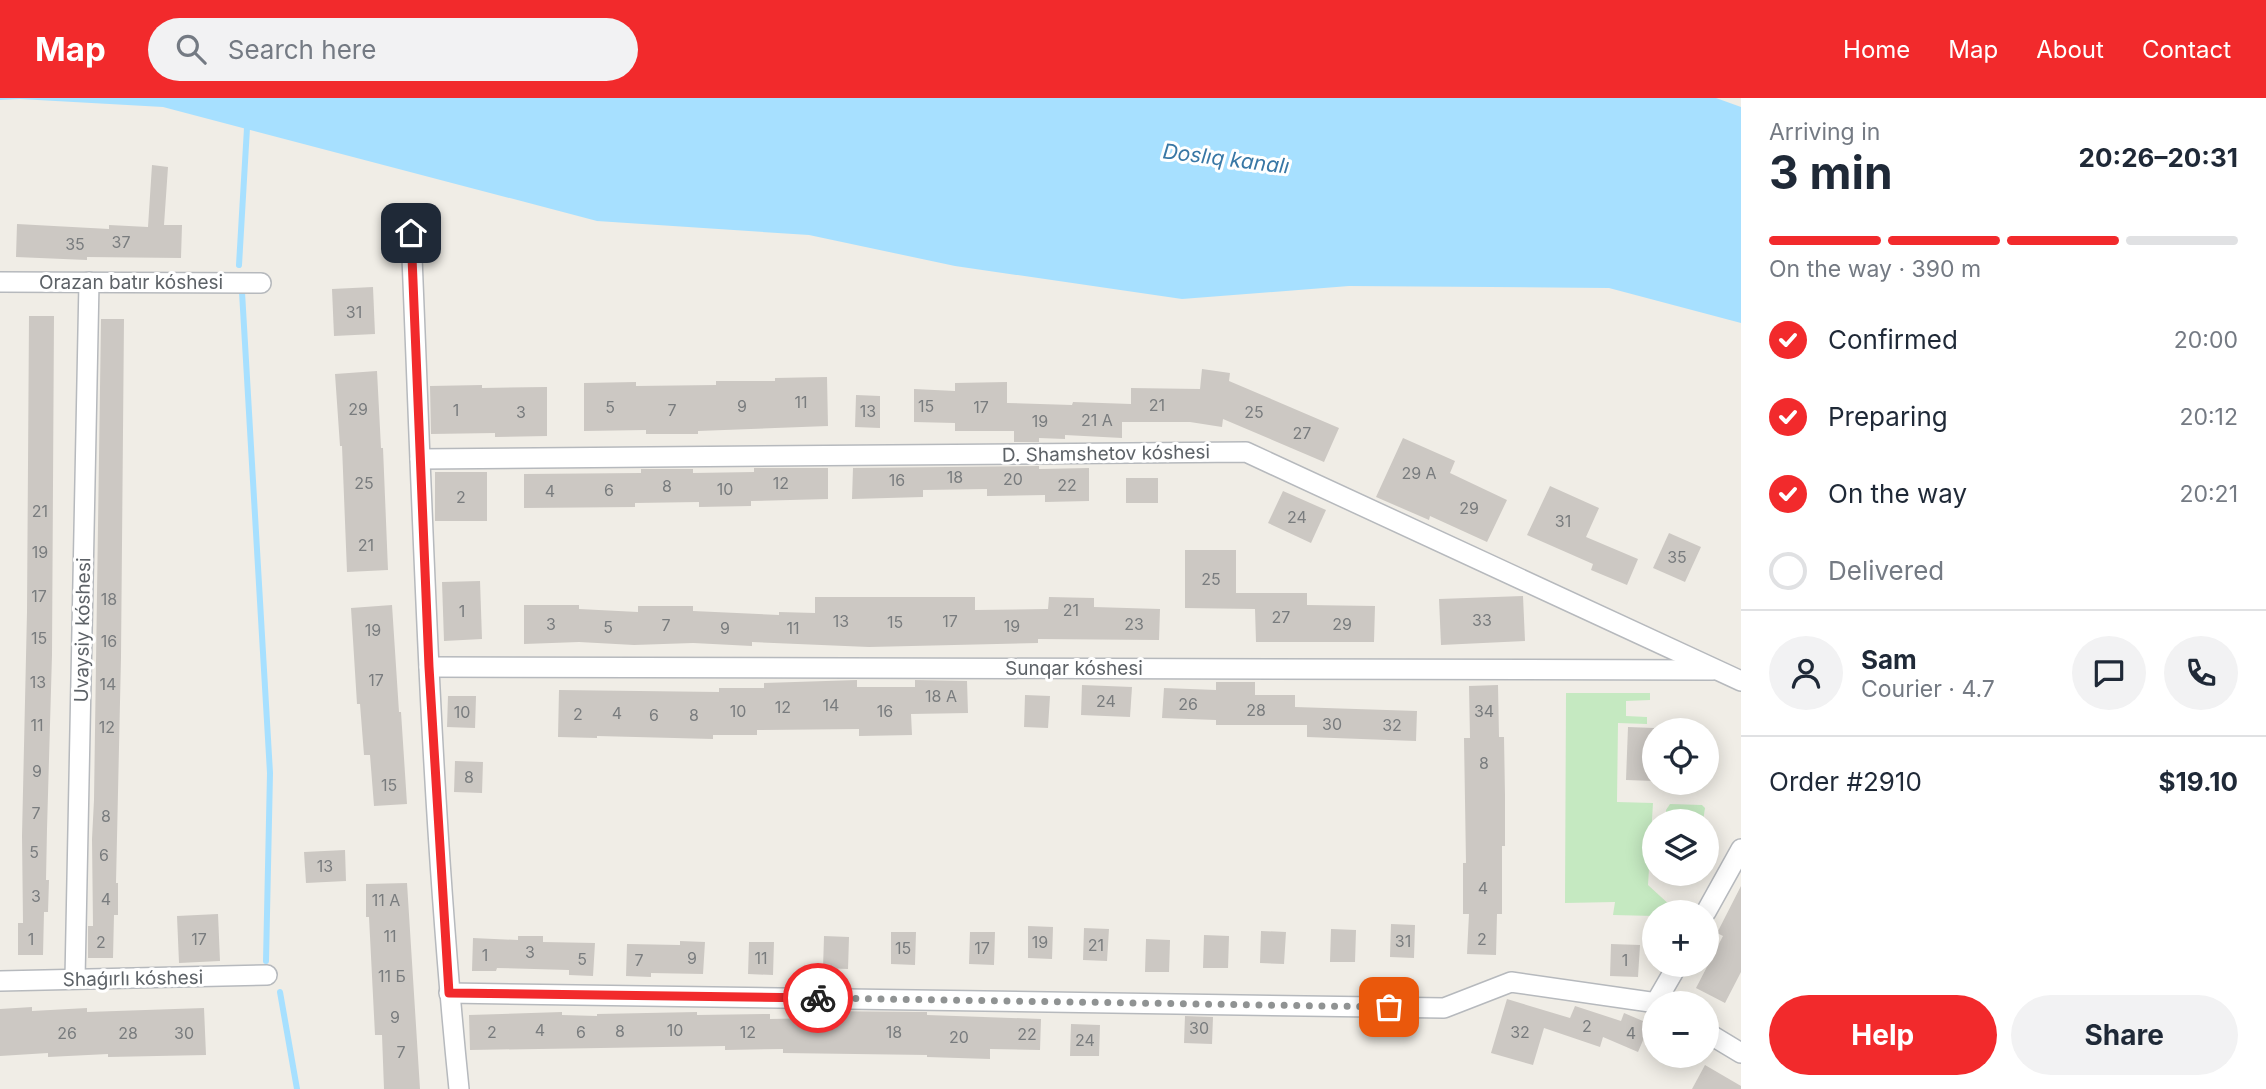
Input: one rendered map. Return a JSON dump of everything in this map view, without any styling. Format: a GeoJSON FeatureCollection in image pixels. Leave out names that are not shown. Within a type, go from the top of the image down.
{"type":"FeatureCollection","features":[{"type":"Feature","properties":{"kind":"street"},"geometry":{"type":"LineString","coordinates":[[411,233],[429,667],[449,993],[459,1089]]}},
{"type":"Feature","properties":{"kind":"street","name":"Orazan batır kóshesi"},"geometry":{"type":"LineString","coordinates":[[0,282],[261,283]]}},
{"type":"Feature","properties":{"kind":"street","name":"Uvaysiy kóshesi"},"geometry":{"type":"LineString","coordinates":[[75,979],[89,282]]}},
{"type":"Feature","properties":{"kind":"street","name":"D. Shamshetov kóshesi"},"geometry":{"type":"LineString","coordinates":[[420,459],[1246,452],[1741,681]]}},
{"type":"Feature","properties":{"kind":"street","name":"Sunqar kóshesi"},"geometry":{"type":"LineString","coordinates":[[429,667],[1718,670]]}},
{"type":"Feature","properties":{"kind":"street"},"geometry":{"type":"LineString","coordinates":[[1713,900],[1741,849]]}},
{"type":"Feature","properties":{"kind":"street","name":"Shaǵırlı kóshesi"},"geometry":{"type":"LineString","coordinates":[[0,981],[267,975]]}},
{"type":"Feature","properties":{"kind":"street"},"geometry":{"type":"LineString","coordinates":[[449,993],[1444,1008],[1511,982],[1642,1001]]}},
{"type":"Feature","properties":{"kind":"street"},"geometry":{"type":"LineString","coordinates":[[1719,1039],[1741,1052]]}},
{"type":"Feature","properties":{"kind":"green space"},"geometry":{"type":"Polygon","coordinates":[[[1566,693],[1650,693],[1650,700],[1626,701],[1626,716],[1647,717],[1642,718],[1642,724],[1618,723],[1617,802],[1653,803],[1653,809],[1642,809],[1642,886],[1649,886],[1664,900],[1642,900],[1642,916],[1613,915],[1615,902],[1565,903],[1566,693]]]}},
{"type":"Feature","properties":{"kind":"green space"},"geometry":{"type":"Polygon","coordinates":[[[1670,804],[1702,805],[1705,808],[1705,809],[1667,809],[1670,804]]]}},
{"type":"Feature","properties":{"kind":"water","name":"Doslıq kanalı"},"geometry":{"type":"Polygon","coordinates":[[[0,98],[1716,98],[1741,107],[1741,323],[1609,288],[1349,286],[1182,299],[955,266],[809,235],[597,221],[163,107],[0,98]]]}},
{"type":"Feature","properties":{"kind":"building"},"geometry":{"type":"Polygon","coordinates":[[[152,165],[168,167],[164,225],[182,225],[181,258],[87,257],[87,260],[16,257],[17,224],[109,229],[109,225],[148,227],[152,165]]]}},
{"type":"Feature","properties":{"kind":"building"},"geometry":{"type":"Polygon","coordinates":[[[373,287],[375,334],[334,336],[332,289],[373,287]]]}},
{"type":"Feature","properties":{"kind":"building"},"geometry":{"type":"Polygon","coordinates":[[[29,316],[54,316],[52,655],[46,880],[49,880],[48,912],[44,912],[43,955],[18,955],[18,923],[23,923],[29,316]]]}},
{"type":"Feature","properties":{"kind":"building"},"geometry":{"type":"Polygon","coordinates":[[[101,319],[124,319],[116,883],[118,915],[114,915],[113,958],[88,958],[88,926],[93,926],[92,839],[101,319]]]}},
{"type":"Feature","properties":{"kind":"building"},"geometry":{"type":"Polygon","coordinates":[[[1202,369],[1230,373],[1229,381],[1339,428],[1324,462],[1223,419],[1222,427],[1190,422],[1122,422],[1122,438],[1065,435],[1065,439],[1039,438],[1039,442],[1014,442],[1014,431],[955,431],[955,423],[914,422],[914,389],[955,391],[955,383],[1007,382],[1007,403],[1131,404],[1131,388],[1200,389],[1202,369]]]}},
{"type":"Feature","properties":{"kind":"building"},"geometry":{"type":"Polygon","coordinates":[[[377,371],[388,570],[347,572],[342,446],[335,374],[377,371]]]}},
{"type":"Feature","properties":{"kind":"building"},"geometry":{"type":"Polygon","coordinates":[[[827,377],[828,426],[698,431],[698,434],[646,434],[646,430],[584,431],[584,383],[636,382],[636,386],[716,385],[716,381],[775,381],[775,378],[827,377]]]}},
{"type":"Feature","properties":{"kind":"building"},"geometry":{"type":"Polygon","coordinates":[[[482,385],[482,388],[547,387],[547,436],[495,437],[495,433],[431,434],[430,386],[482,385]]]}},
{"type":"Feature","properties":{"kind":"building"},"geometry":{"type":"Polygon","coordinates":[[[856,395],[880,396],[880,428],[855,427],[856,395]]]}},
{"type":"Feature","properties":{"kind":"building"},"geometry":{"type":"Polygon","coordinates":[[[1403,438],[1455,461],[1450,473],[1507,500],[1487,542],[1430,516],[1429,520],[1376,497],[1403,438]]]}},
{"type":"Feature","properties":{"kind":"building"},"geometry":{"type":"Polygon","coordinates":[[[1039,466],[1039,469],[1089,468],[1089,501],[1045,502],[1045,495],[987,496],[987,489],[923,490],[923,497],[852,499],[853,468],[1039,466]]]}},
{"type":"Feature","properties":{"kind":"building"},"geometry":{"type":"Polygon","coordinates":[[[754,468],[828,468],[828,499],[751,501],[751,506],[699,507],[699,502],[635,503],[635,507],[524,508],[524,474],[641,473],[641,469],[693,469],[693,473],[754,472],[754,468]]]}},
{"type":"Feature","properties":{"kind":"building"},"geometry":{"type":"Polygon","coordinates":[[[435,472],[487,472],[487,521],[435,521],[435,472]]]}},
{"type":"Feature","properties":{"kind":"building"},"geometry":{"type":"Polygon","coordinates":[[[1126,478],[1158,478],[1158,503],[1126,503],[1126,478]]]}},
{"type":"Feature","properties":{"kind":"building"},"geometry":{"type":"Polygon","coordinates":[[[1550,486],[1599,508],[1586,537],[1638,559],[1627,585],[1591,570],[1593,564],[1527,535],[1550,486]]]}},
{"type":"Feature","properties":{"kind":"building"},"geometry":{"type":"Polygon","coordinates":[[[1283,491],[1326,510],[1311,543],[1268,523],[1283,491]]]}},
{"type":"Feature","properties":{"kind":"building"},"geometry":{"type":"Polygon","coordinates":[[[1669,533],[1701,547],[1685,582],[1653,568],[1669,533]]]}},
{"type":"Feature","properties":{"kind":"building"},"geometry":{"type":"Polygon","coordinates":[[[1185,550],[1236,550],[1236,593],[1307,593],[1307,605],[1375,606],[1374,642],[1256,642],[1255,609],[1185,608],[1185,550]]]}},
{"type":"Feature","properties":{"kind":"building"},"geometry":{"type":"Polygon","coordinates":[[[480,581],[482,639],[444,641],[442,582],[480,581]]]}},
{"type":"Feature","properties":{"kind":"building"},"geometry":{"type":"Polygon","coordinates":[[[1523,596],[1525,641],[1441,645],[1439,599],[1523,596]]]}},
{"type":"Feature","properties":{"kind":"building"},"geometry":{"type":"Polygon","coordinates":[[[815,597],[975,597],[975,610],[1048,609],[1049,597],[1094,598],[1094,607],[1160,609],[1159,640],[1038,639],[1038,643],[869,647],[752,642],[752,646],[579,642],[524,644],[524,605],[579,605],[579,609],[638,612],[638,606],[693,606],[693,611],[779,615],[779,612],[815,613],[815,597]]]}},
{"type":"Feature","properties":{"kind":"building"},"geometry":{"type":"Polygon","coordinates":[[[392,605],[407,804],[374,806],[370,755],[364,755],[360,704],[357,704],[351,608],[392,605]]]}},
{"type":"Feature","properties":{"kind":"building"},"geometry":{"type":"Polygon","coordinates":[[[857,680],[857,687],[915,687],[915,680],[967,681],[968,713],[911,714],[912,735],[859,736],[859,729],[757,730],[757,735],[713,735],[713,739],[558,737],[559,690],[719,692],[719,688],[764,688],[764,683],[857,680]]]}},
{"type":"Feature","properties":{"kind":"building"},"geometry":{"type":"Polygon","coordinates":[[[1216,682],[1255,682],[1255,695],[1295,695],[1295,707],[1417,711],[1416,741],[1307,737],[1307,725],[1216,725],[1216,720],[1162,718],[1164,688],[1216,690],[1216,682]]]}},
{"type":"Feature","properties":{"kind":"building"},"geometry":{"type":"Polygon","coordinates":[[[1082,685],[1132,687],[1130,717],[1081,715],[1082,685]]]}},
{"type":"Feature","properties":{"kind":"building"},"geometry":{"type":"Polygon","coordinates":[[[1498,685],[1499,737],[1504,737],[1505,846],[1502,846],[1502,914],[1497,914],[1496,955],[1467,954],[1469,914],[1463,914],[1463,863],[1466,863],[1464,738],[1470,738],[1469,686],[1498,685]]]}},
{"type":"Feature","properties":{"kind":"building"},"geometry":{"type":"Polygon","coordinates":[[[1025,695],[1050,696],[1048,728],[1024,727],[1025,695]]]}},
{"type":"Feature","properties":{"kind":"building"},"geometry":{"type":"Polygon","coordinates":[[[448,696],[476,696],[475,728],[447,727],[448,696]]]}},
{"type":"Feature","properties":{"kind":"building"},"geometry":{"type":"Polygon","coordinates":[[[1628,727],[1642,728],[1642,781],[1626,780],[1628,727]]]}},
{"type":"Feature","properties":{"kind":"building"},"geometry":{"type":"Polygon","coordinates":[[[455,761],[483,762],[482,793],[454,792],[455,761]]]}},
{"type":"Feature","properties":{"kind":"building"},"geometry":{"type":"Polygon","coordinates":[[[345,850],[346,881],[306,883],[304,852],[345,850]]]}},
{"type":"Feature","properties":{"kind":"building"},"geometry":{"type":"Polygon","coordinates":[[[407,883],[420,1089],[384,1089],[382,1035],[375,1035],[366,884],[407,883]]]}},
{"type":"Feature","properties":{"kind":"building"},"geometry":{"type":"Polygon","coordinates":[[[1741,886],[1741,972],[1725,1003],[1719,1000],[1719,991],[1702,991],[1696,988],[1702,977],[1719,977],[1719,944],[1723,936],[1719,934],[1741,886]]]}},
{"type":"Feature","properties":{"kind":"building"},"geometry":{"type":"Polygon","coordinates":[[[218,914],[220,961],[179,963],[177,916],[218,914]]]}},
{"type":"Feature","properties":{"kind":"building"},"geometry":{"type":"Polygon","coordinates":[[[1391,924],[1415,925],[1414,958],[1390,957],[1391,924]]]}},
{"type":"Feature","properties":{"kind":"building"},"geometry":{"type":"Polygon","coordinates":[[[1028,926],[1053,927],[1052,959],[1028,958],[1028,926]]]}},
{"type":"Feature","properties":{"kind":"building"},"geometry":{"type":"Polygon","coordinates":[[[1084,928],[1109,929],[1107,961],[1083,960],[1084,928]]]}},
{"type":"Feature","properties":{"kind":"building"},"geometry":{"type":"Polygon","coordinates":[[[1331,929],[1356,930],[1355,962],[1330,962],[1331,929]]]}},
{"type":"Feature","properties":{"kind":"building"},"geometry":{"type":"Polygon","coordinates":[[[1261,931],[1286,932],[1284,964],[1260,963],[1261,931]]]}},
{"type":"Feature","properties":{"kind":"building"},"geometry":{"type":"Polygon","coordinates":[[[891,932],[916,932],[915,965],[891,964],[891,932]]]}},
{"type":"Feature","properties":{"kind":"building"},"geometry":{"type":"Polygon","coordinates":[[[970,932],[995,932],[994,965],[969,964],[970,932]]]}},
{"type":"Feature","properties":{"kind":"building"},"geometry":{"type":"Polygon","coordinates":[[[1204,935],[1229,936],[1228,968],[1203,968],[1204,935]]]}},
{"type":"Feature","properties":{"kind":"building"},"geometry":{"type":"Polygon","coordinates":[[[518,936],[543,936],[543,942],[595,943],[593,976],[569,975],[569,970],[497,968],[496,971],[472,971],[473,938],[518,940],[518,936]]]}},
{"type":"Feature","properties":{"kind":"building"},"geometry":{"type":"Polygon","coordinates":[[[824,936],[849,937],[848,969],[823,968],[824,936]]]}},
{"type":"Feature","properties":{"kind":"building"},"geometry":{"type":"Polygon","coordinates":[[[1146,939],[1170,940],[1169,972],[1145,972],[1146,939]]]}},
{"type":"Feature","properties":{"kind":"building"},"geometry":{"type":"Polygon","coordinates":[[[680,941],[705,942],[703,974],[651,973],[651,977],[626,976],[627,944],[680,945],[680,941]]]}},
{"type":"Feature","properties":{"kind":"building"},"geometry":{"type":"Polygon","coordinates":[[[749,942],[774,942],[773,975],[748,974],[749,942]]]}},
{"type":"Feature","properties":{"kind":"building"},"geometry":{"type":"Polygon","coordinates":[[[1611,944],[1640,945],[1638,977],[1610,976],[1611,944]]]}},
{"type":"Feature","properties":{"kind":"building"},"geometry":{"type":"Polygon","coordinates":[[[1507,999],[1570,1018],[1575,1006],[1621,1021],[1624,1013],[1642,1021],[1642,1043],[1638,1052],[1603,1037],[1600,1047],[1544,1028],[1533,1065],[1491,1053],[1507,999]]]}},
{"type":"Feature","properties":{"kind":"building"},"geometry":{"type":"Polygon","coordinates":[[[32,1007],[32,1011],[87,1008],[87,1012],[204,1008],[206,1055],[108,1057],[108,1054],[48,1057],[48,1053],[0,1056],[0,1009],[32,1007]]]}},
{"type":"Feature","properties":{"kind":"building"},"geometry":{"type":"Polygon","coordinates":[[[819,1011],[927,1012],[927,1015],[1041,1019],[1040,1050],[990,1049],[990,1059],[927,1055],[783,1053],[783,1049],[725,1050],[725,1046],[470,1050],[469,1015],[562,1012],[562,1015],[597,1016],[697,1012],[697,1015],[770,1014],[770,1019],[819,1018],[819,1011]]]}},
{"type":"Feature","properties":{"kind":"building"},"geometry":{"type":"Polygon","coordinates":[[[1185,1016],[1213,1017],[1212,1044],[1184,1043],[1185,1016]]]}},
{"type":"Feature","properties":{"kind":"building"},"geometry":{"type":"Polygon","coordinates":[[[1071,1024],[1100,1025],[1099,1056],[1070,1056],[1071,1024]]]}},
{"type":"Feature","properties":{"kind":"building"},"geometry":{"type":"Polygon","coordinates":[[[1703,1068],[1710,1068],[1741,1086],[1741,1089],[1692,1089],[1703,1068]]]}},
{"type":"Feature","properties":{"kind":"waterway"},"geometry":{"type":"LineString","coordinates":[[239,265],[247,128]]}},
{"type":"Feature","properties":{"kind":"waterway"},"geometry":{"type":"LineString","coordinates":[[242,292],[270,773],[266,961]]}},
{"type":"Feature","properties":{"kind":"waterway"},"geometry":{"type":"LineString","coordinates":[[280,992],[297,1089]]}},
{"type":"Feature","properties":{"kind":"way so far"},"geometry":{"type":"LineString","coordinates":[[818,998],[1389,1007]]}},
{"type":"Feature","properties":{"kind":"route"},"geometry":{"type":"LineString","coordinates":[[411,233],[429,667],[449,993],[818,998]]}}]}
